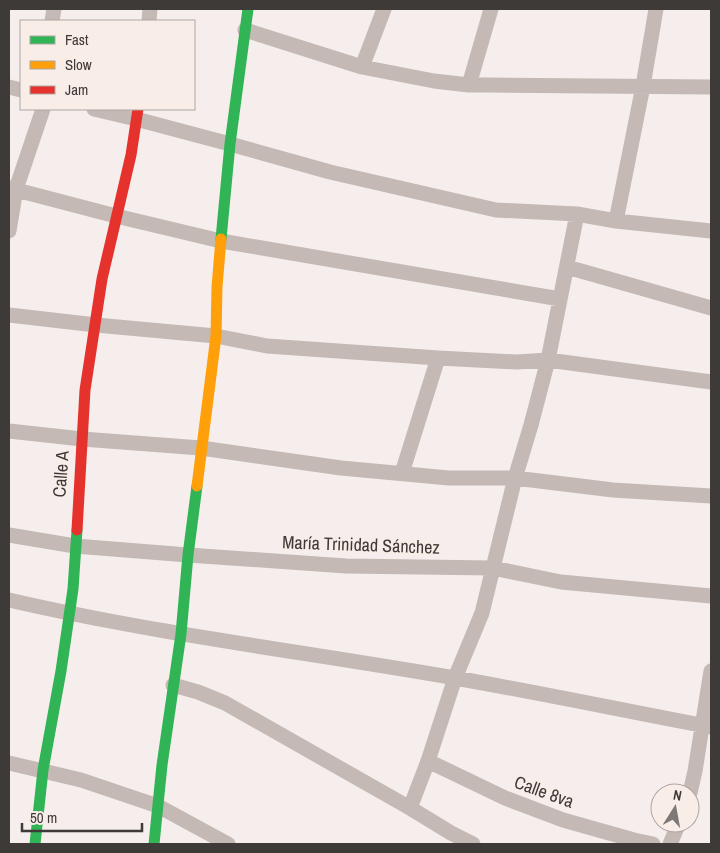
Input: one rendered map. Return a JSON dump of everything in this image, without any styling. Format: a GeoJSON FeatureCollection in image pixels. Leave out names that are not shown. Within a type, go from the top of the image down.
{"type":"FeatureCollection","features":[{"type":"Feature","properties":{"kind":"street"},"geometry":{"type":"LineString","coordinates":[[154,844],[162,765],[181,634],[188,555],[216,336],[217,288],[230,144],[248,9]]}},
{"type":"Feature","properties":{"kind":"street"},"geometry":{"type":"LineString","coordinates":[[362,67],[384,9]]}},
{"type":"Feature","properties":{"kind":"street"},"geometry":{"type":"LineString","coordinates":[[469,85],[491,9]]}},
{"type":"Feature","properties":{"kind":"street"},"geometry":{"type":"LineString","coordinates":[[616,221],[643,86],[656,9]]}},
{"type":"Feature","properties":{"kind":"street"},"geometry":{"type":"LineString","coordinates":[[245,30],[362,67],[434,81],[469,85],[711,87]]}},
{"type":"Feature","properties":{"kind":"street"},"geometry":{"type":"LineString","coordinates":[[9,231],[13,189],[43,110]]}},
{"type":"Feature","properties":{"kind":"street"},"geometry":{"type":"LineString","coordinates":[[103,110],[137,114],[230,144],[330,172],[496,210],[577,214],[616,221],[711,231]]}},
{"type":"Feature","properties":{"kind":"street","name":"Calle A"},"geometry":{"type":"LineString","coordinates":[[35,844],[43,770],[61,671],[73,589],[84,390],[102,279],[131,155],[137,114]]}},
{"type":"Feature","properties":{"kind":"street"},"geometry":{"type":"LineString","coordinates":[[13,189],[221,241],[560,299]]}},
{"type":"Feature","properties":{"kind":"street"},"geometry":{"type":"LineString","coordinates":[[410,808],[428,762],[455,678],[482,613],[515,478],[532,425],[548,360],[577,214]]}},
{"type":"Feature","properties":{"kind":"street"},"geometry":{"type":"LineString","coordinates":[[567,267],[711,308]]}},
{"type":"Feature","properties":{"kind":"street"},"geometry":{"type":"LineString","coordinates":[[9,315],[216,336],[267,346],[517,362],[548,360],[711,382]]}},
{"type":"Feature","properties":{"kind":"street"},"geometry":{"type":"LineString","coordinates":[[402,474],[438,358]]}},
{"type":"Feature","properties":{"kind":"street"},"geometry":{"type":"LineString","coordinates":[[9,431],[82,439],[201,448],[341,468],[402,474],[449,478],[515,478],[613,490],[711,496]]}},
{"type":"Feature","properties":{"kind":"street","name":"María Trinidad Sánchez"},"geometry":{"type":"LineString","coordinates":[[9,535],[75,546],[346,566],[494,568],[562,582],[711,596]]}},
{"type":"Feature","properties":{"kind":"street"},"geometry":{"type":"LineString","coordinates":[[9,600],[69,614],[455,678],[707,726]]}},
{"type":"Feature","properties":{"kind":"street"},"geometry":{"type":"LineString","coordinates":[[692,783],[707,726],[711,671]]}},
{"type":"Feature","properties":{"kind":"street"},"geometry":{"type":"LineString","coordinates":[[173,685],[198,692],[225,703],[410,808],[448,839],[473,844]]}},
{"type":"Feature","properties":{"kind":"street","name":"Calle 8va"},"geometry":{"type":"LineString","coordinates":[[428,762],[505,798],[563,820],[653,844]]}},
{"type":"Feature","properties":{"kind":"street"},"geometry":{"type":"LineString","coordinates":[[9,763],[81,780],[158,806],[228,844]]}},
{"type":"Feature","properties":{"kind":"traffic: fast"},"geometry":{"type":"LineString","coordinates":[[221,239],[230,144],[248,9]]}},
{"type":"Feature","properties":{"kind":"traffic: fast"},"geometry":{"type":"LineString","coordinates":[[154,844],[162,765],[181,634],[188,555],[197,486]]}},
{"type":"Feature","properties":{"kind":"traffic: fast"},"geometry":{"type":"LineString","coordinates":[[35,844],[43,770],[61,671],[73,589],[77,530]]}},
{"type":"Feature","properties":{"kind":"traffic: slow"},"geometry":{"type":"LineString","coordinates":[[197,486],[216,336],[217,287],[221,239]]}},
{"type":"Feature","properties":{"kind":"traffic: jam"},"geometry":{"type":"LineString","coordinates":[[77,530],[85,390],[102,279],[131,155],[138,110]]}}]}
